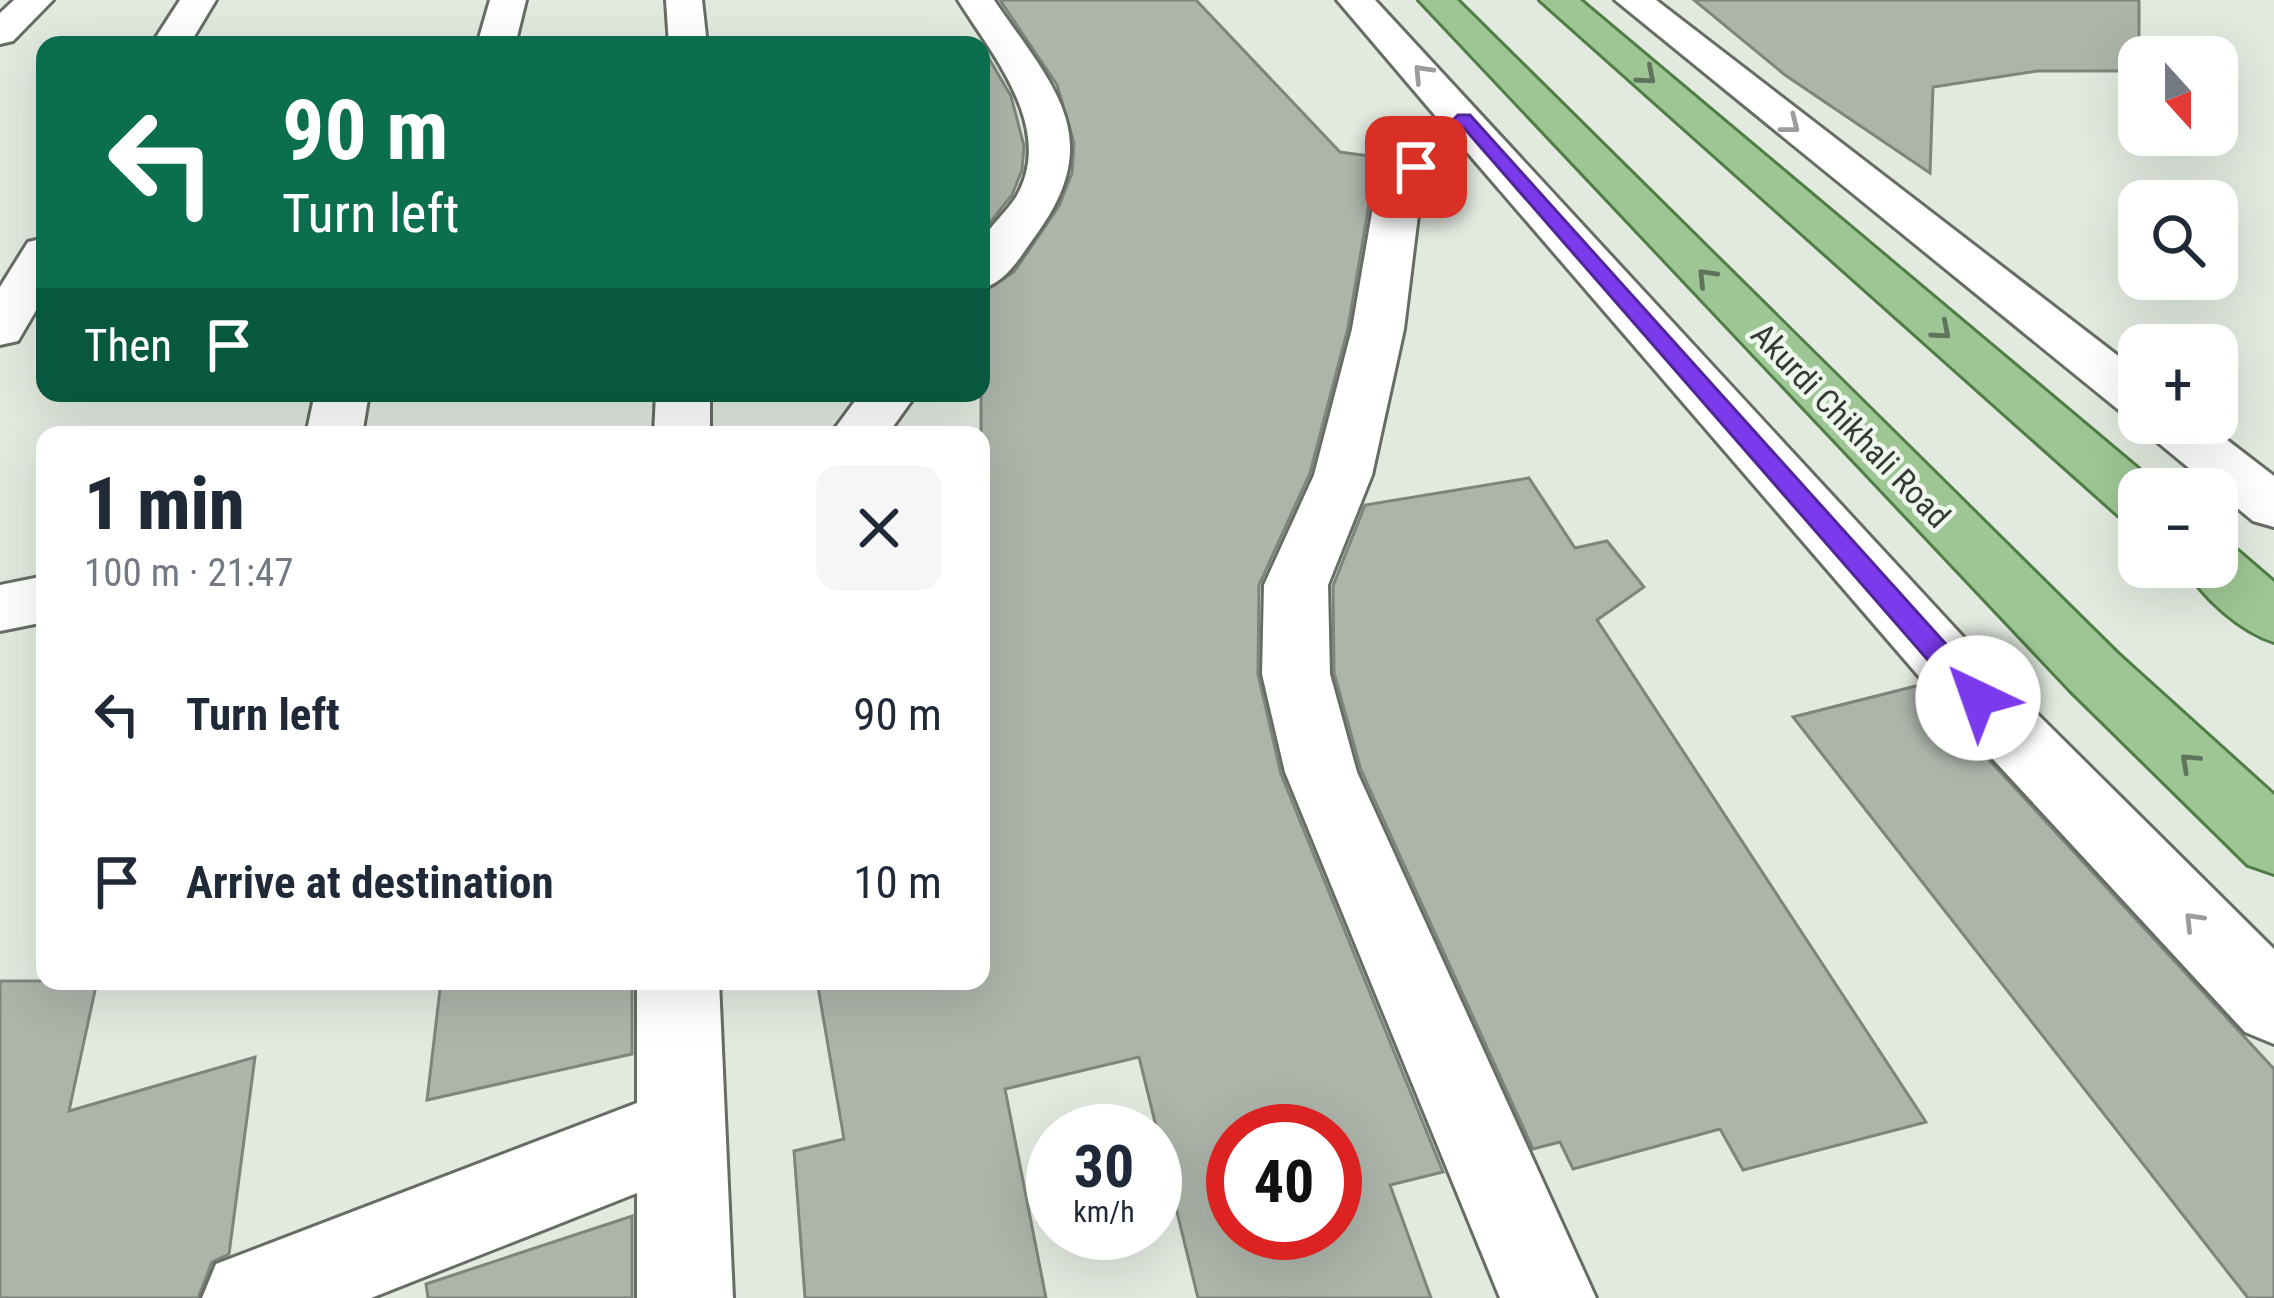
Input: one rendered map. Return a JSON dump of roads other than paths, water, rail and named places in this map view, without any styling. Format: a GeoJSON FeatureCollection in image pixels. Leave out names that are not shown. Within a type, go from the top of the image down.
{"type":"FeatureCollection","features":[{"type":"Feature","properties":{"kind":"main road","name":"Akurdi Chikhali Road"},"geometry":{"type":"LineString","coordinates":[[1437,0],[2094,672],[2274,842]]}},
{"type":"Feature","properties":{"kind":"main road"},"geometry":{"type":"LineString","coordinates":[[1558,0],[2118,483]]}},
{"type":"Feature","properties":{"kind":"main road"},"geometry":{"type":"LineString","coordinates":[[2238,586],[2274,618]]}},
{"type":"Feature","properties":{"kind":"street"},"geometry":{"type":"LineString","coordinates":[[0,33],[35,0]]}},
{"type":"Feature","properties":{"kind":"street"},"geometry":{"type":"LineString","coordinates":[[176,36],[198,0]]}},
{"type":"Feature","properties":{"kind":"street"},"geometry":{"type":"LineString","coordinates":[[498,36],[508,0]]}},
{"type":"Feature","properties":{"kind":"street"},"geometry":{"type":"LineString","coordinates":[[684,0],[687,36]]}},
{"type":"Feature","properties":{"kind":"street"},"geometry":{"type":"LineString","coordinates":[[976,0],[1041,105],[1051,149],[1044,188],[990,262]]}},
{"type":"Feature","properties":{"kind":"street"},"geometry":{"type":"LineString","coordinates":[[1354,0],[1978,698],[2274,1005]]}},
{"type":"Feature","properties":{"kind":"street"},"geometry":{"type":"LineString","coordinates":[[1634,0],[2118,382]]}},
{"type":"Feature","properties":{"kind":"street"},"geometry":{"type":"LineString","coordinates":[[1464,118],[1416,167],[1396,207],[1378,329],[1343,475],[1296,585],[1296,674],[1321,772],[1548,1298]]}},
{"type":"Feature","properties":{"kind":"street"},"geometry":{"type":"LineString","coordinates":[[0,330],[36,268]]}},
{"type":"Feature","properties":{"kind":"street"},"geometry":{"type":"LineString","coordinates":[[865,426],[883,402]]}},
{"type":"Feature","properties":{"kind":"street"},"geometry":{"type":"LineString","coordinates":[[2195,444],[2274,507]]}},
{"type":"Feature","properties":{"kind":"street"},"geometry":{"type":"LineString","coordinates":[[0,608],[36,601]]}},
{"type":"Feature","properties":{"kind":"street"},"geometry":{"type":"LineString","coordinates":[[678,990],[685,1298]]}},
{"type":"Feature","properties":{"kind":"street"},"geometry":{"type":"LineString","coordinates":[[250,1298],[681,1131]]}}]}
